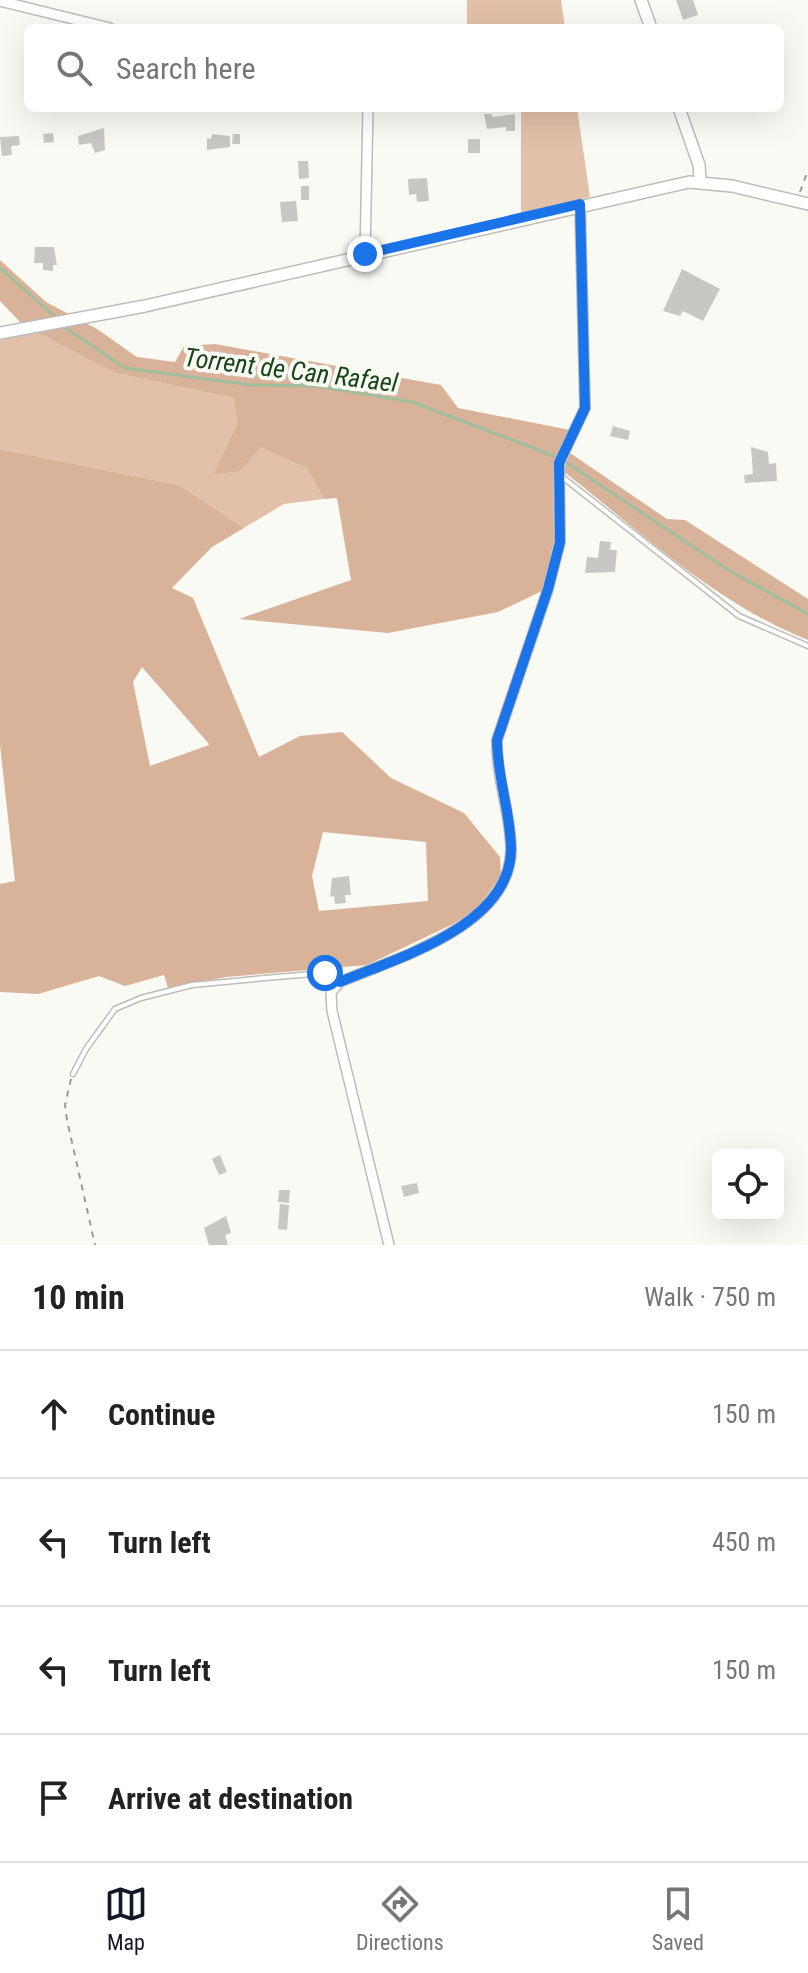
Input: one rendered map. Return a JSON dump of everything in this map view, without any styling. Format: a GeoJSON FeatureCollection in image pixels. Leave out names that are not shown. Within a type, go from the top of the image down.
{"type":"FeatureCollection","features":[{"type":"Feature","properties":{"kind":"street"},"geometry":{"type":"LineString","coordinates":[[641,0],[650,24]]}},
{"type":"Feature","properties":{"kind":"street"},"geometry":{"type":"LineString","coordinates":[[0,1],[94,24]]}},
{"type":"Feature","properties":{"kind":"street"},"geometry":{"type":"LineString","coordinates":[[365,254],[368,112]]}},
{"type":"Feature","properties":{"kind":"street"},"geometry":{"type":"LineString","coordinates":[[680,112],[700,180]]}},
{"type":"Feature","properties":{"kind":"street"},"geometry":{"type":"LineString","coordinates":[[0,333],[145,306],[580,204],[700,180],[802,202]]}},
{"type":"Feature","properties":{"kind":"street"},"geometry":{"type":"LineString","coordinates":[[389,1245],[332,1011],[331,992],[340,982],[431,944],[480,913],[500,888],[510,868],[511,847],[497,762],[497,740],[548,589],[560,542],[559,463],[585,408],[580,204]]}},
{"type":"Feature","properties":{"kind":"lane"},"geometry":{"type":"LineString","coordinates":[[560,476],[739,616],[808,646]]}},
{"type":"Feature","properties":{"kind":"lane"},"geometry":{"type":"LineString","coordinates":[[73,1074],[86,1049],[115,1009],[141,998],[192,985],[325,973],[340,982]]}},
{"type":"Feature","properties":{"kind":"path"},"geometry":{"type":"LineString","coordinates":[[802,202],[808,170]]}},
{"type":"Feature","properties":{"kind":"path"},"geometry":{"type":"LineString","coordinates":[[73,1074],[65,1105],[95,1245]]}},
{"type":"Feature","properties":{"kind":"shaded area"},"geometry":{"type":"Polygon","coordinates":[[[467,0],[561,0],[564,24],[467,24],[467,0]]]}},
{"type":"Feature","properties":{"kind":"shaded area"},"geometry":{"type":"Polygon","coordinates":[[[521,112],[578,112],[590,197],[521,213],[521,112]]]}},
{"type":"Feature","properties":{"kind":"shaded area"},"geometry":{"type":"Polygon","coordinates":[[[0,260],[46,302],[97,329],[137,357],[175,362],[184,346],[215,344],[441,385],[458,408],[570,430],[553,465],[554,541],[542,591],[498,612],[388,633],[239,619],[351,580],[337,498],[324,499],[307,468],[261,447],[240,471],[214,474],[238,422],[233,398],[115,373],[21,323],[0,301],[0,260]]]}},
{"type":"Feature","properties":{"kind":"shaded area"},"geometry":{"type":"Polygon","coordinates":[[[41,330],[115,373],[233,398],[239,422],[261,446],[307,468],[324,499],[284,504],[244,528],[179,485],[0,449],[0,340],[41,330]]]}},
{"type":"Feature","properties":{"kind":"shaded area"},"geometry":{"type":"Polygon","coordinates":[[[0,449],[179,485],[244,528],[212,547],[172,588],[193,598],[259,757],[300,736],[342,732],[391,778],[464,813],[500,857],[501,876],[477,909],[453,924],[367,965],[226,977],[168,988],[164,975],[125,986],[99,976],[38,994],[0,992],[0,884],[15,881],[0,745],[0,449]],[[142,667],[133,682],[150,766],[209,745],[209,744],[142,667]],[[323,832],[312,876],[319,911],[428,901],[426,842],[323,832]]]}},
{"type":"Feature","properties":{"kind":"shaded area"},"geometry":{"type":"Polygon","coordinates":[[[570,453],[667,519],[685,520],[808,599],[808,640],[741,607],[650,542],[563,471],[570,453]]]}},
{"type":"Feature","properties":{"kind":"building"},"geometry":{"type":"Polygon","coordinates":[[[676,0],[693,0],[698,15],[683,20],[676,0]]]}},
{"type":"Feature","properties":{"kind":"building"},"geometry":{"type":"Polygon","coordinates":[[[484,114],[492,114],[492,117],[515,114],[515,131],[506,131],[506,127],[487,129],[484,114]]]}},
{"type":"Feature","properties":{"kind":"building"},"geometry":{"type":"Polygon","coordinates":[[[104,128],[105,150],[95,153],[91,143],[79,145],[78,136],[104,128]]]}},
{"type":"Feature","properties":{"kind":"building"},"geometry":{"type":"Polygon","coordinates":[[[53,133],[54,142],[44,143],[43,134],[53,133]]]}},
{"type":"Feature","properties":{"kind":"building"},"geometry":{"type":"Polygon","coordinates":[[[212,134],[230,136],[230,147],[207,150],[207,138],[211,139],[212,134]]]}},
{"type":"Feature","properties":{"kind":"building"},"geometry":{"type":"Polygon","coordinates":[[[233,134],[240,134],[240,144],[232,144],[233,134]]]}},
{"type":"Feature","properties":{"kind":"building"},"geometry":{"type":"Polygon","coordinates":[[[19,136],[20,145],[11,146],[12,155],[2,156],[0,137],[19,136]]]}},
{"type":"Feature","properties":{"kind":"building"},"geometry":{"type":"Polygon","coordinates":[[[468,139],[480,139],[480,153],[468,153],[468,139]]]}},
{"type":"Feature","properties":{"kind":"building"},"geometry":{"type":"Polygon","coordinates":[[[298,161],[308,161],[309,178],[299,179],[298,161]]]}},
{"type":"Feature","properties":{"kind":"building"},"geometry":{"type":"Polygon","coordinates":[[[427,178],[429,201],[417,202],[416,194],[409,195],[408,179],[427,178]]]}},
{"type":"Feature","properties":{"kind":"building"},"geometry":{"type":"Polygon","coordinates":[[[301,186],[309,186],[309,200],[301,200],[301,186]]]}},
{"type":"Feature","properties":{"kind":"building"},"geometry":{"type":"Polygon","coordinates":[[[296,201],[298,221],[282,222],[280,202],[296,201]]]}},
{"type":"Feature","properties":{"kind":"building"},"geometry":{"type":"Polygon","coordinates":[[[35,247],[54,247],[57,265],[53,265],[53,271],[43,270],[43,263],[34,263],[35,247]]]}},
{"type":"Feature","properties":{"kind":"building"},"geometry":{"type":"Polygon","coordinates":[[[682,269],[720,289],[703,321],[683,311],[680,316],[663,311],[682,269]]]}},
{"type":"Feature","properties":{"kind":"building"},"geometry":{"type":"Polygon","coordinates":[[[613,426],[630,431],[628,440],[610,436],[613,426]]]}},
{"type":"Feature","properties":{"kind":"building"},"geometry":{"type":"Polygon","coordinates":[[[751,447],[768,452],[769,464],[776,463],[777,481],[745,483],[744,475],[753,474],[751,447]]]}},
{"type":"Feature","properties":{"kind":"building"},"geometry":{"type":"Polygon","coordinates":[[[600,541],[611,542],[610,550],[617,550],[615,572],[585,573],[587,557],[598,558],[600,541]]]}},
{"type":"Feature","properties":{"kind":"building"},"geometry":{"type":"Polygon","coordinates":[[[349,876],[351,895],[345,895],[346,903],[335,904],[334,896],[330,897],[332,878],[349,876]]]}},
{"type":"Feature","properties":{"kind":"building"},"geometry":{"type":"Polygon","coordinates":[[[220,1155],[227,1172],[219,1175],[212,1159],[220,1155]]]}},
{"type":"Feature","properties":{"kind":"building"},"geometry":{"type":"Polygon","coordinates":[[[417,1183],[419,1193],[404,1197],[401,1186],[417,1183]]]}},
{"type":"Feature","properties":{"kind":"building"},"geometry":{"type":"Polygon","coordinates":[[[279,1190],[290,1190],[289,1203],[278,1202],[279,1190]]]}},
{"type":"Feature","properties":{"kind":"building"},"geometry":{"type":"Polygon","coordinates":[[[280,1204],[289,1205],[287,1230],[278,1229],[280,1204]]]}},
{"type":"Feature","properties":{"kind":"building"},"geometry":{"type":"Polygon","coordinates":[[[226,1216],[231,1233],[225,1235],[228,1245],[209,1245],[204,1228],[226,1216]]]}},
{"type":"Feature","properties":{"kind":"waterway","name":"Torrent de Can Rafael"},"geometry":{"type":"LineString","coordinates":[[0,268],[53,315]]}},
{"type":"Feature","properties":{"kind":"waterway","name":"Torrent de Can Rafael"},"geometry":{"type":"LineString","coordinates":[[64,327],[125,368],[250,385],[316,386],[412,402],[523,444],[561,459],[728,570],[808,614]]}},
{"type":"Feature","properties":{"kind":"route"},"geometry":{"type":"LineString","coordinates":[[325,973],[340,982],[431,944],[480,913],[500,888],[510,868],[511,847],[497,762],[497,740],[548,589],[560,542],[559,463],[585,408],[580,204],[365,254]]}}]}
